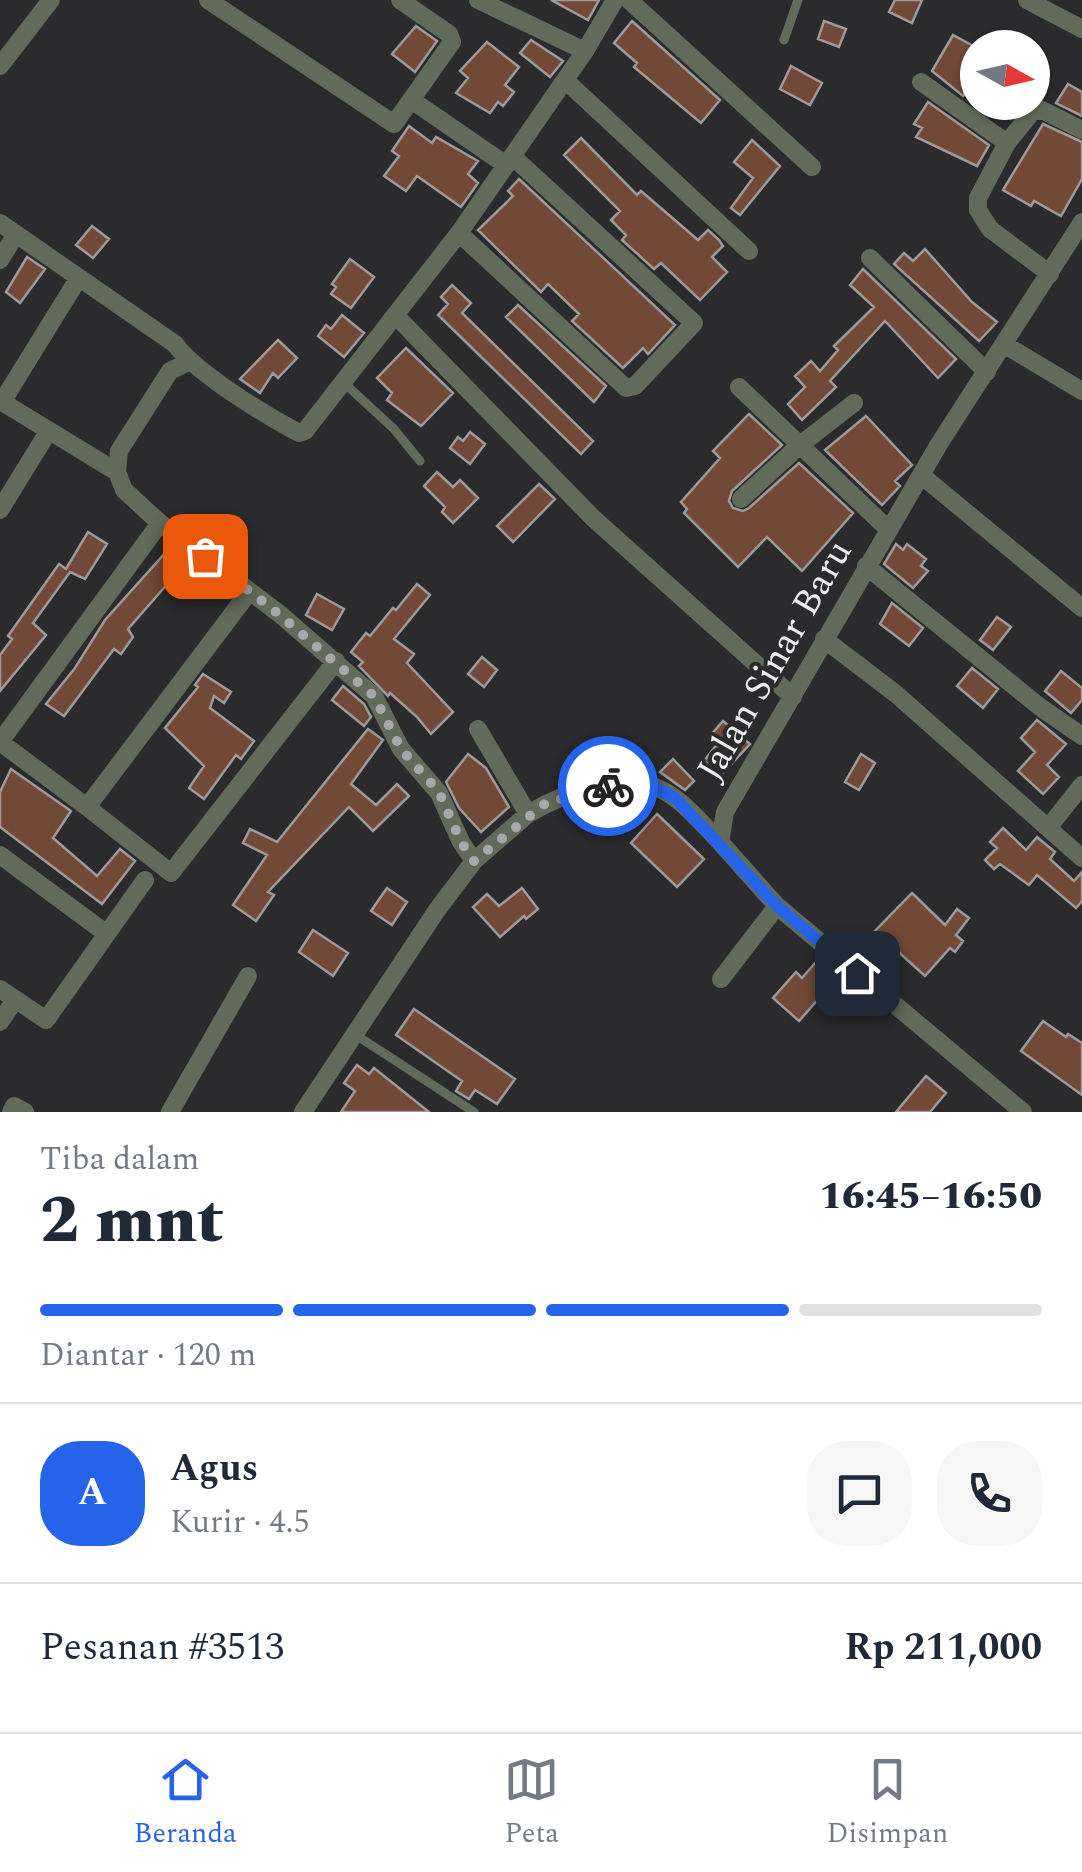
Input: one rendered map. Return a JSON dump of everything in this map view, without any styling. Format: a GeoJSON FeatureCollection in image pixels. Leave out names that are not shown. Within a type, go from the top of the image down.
{"type":"FeatureCollection","features":[{"type":"Feature","properties":{"kind":"street"},"geometry":{"type":"LineString","coordinates":[[208,0],[390,124],[413,101],[452,38],[400,0]]}},
{"type":"Feature","properties":{"kind":"street"},"geometry":{"type":"LineString","coordinates":[[478,0],[584,51]]}},
{"type":"Feature","properties":{"kind":"street"},"geometry":{"type":"LineString","coordinates":[[0,223],[175,344],[188,362],[299,433],[308,430],[458,233],[616,0]]}},
{"type":"Feature","properties":{"kind":"street"},"geometry":{"type":"LineString","coordinates":[[629,0],[812,167]]}},
{"type":"Feature","properties":{"kind":"street"},"geometry":{"type":"LineString","coordinates":[[1026,0],[1082,30]]}},
{"type":"Feature","properties":{"kind":"street"},"geometry":{"type":"LineString","coordinates":[[0,66],[48,1]]}},
{"type":"Feature","properties":{"kind":"street"},"geometry":{"type":"LineString","coordinates":[[565,80],[748,252]]}},
{"type":"Feature","properties":{"kind":"street"},"geometry":{"type":"LineString","coordinates":[[921,82],[1006,144]]}},
{"type":"Feature","properties":{"kind":"street"},"geometry":{"type":"LineString","coordinates":[[413,101],[509,160],[694,323],[635,386],[626,388],[458,233]]}},
{"type":"Feature","properties":{"kind":"street"},"geometry":{"type":"LineString","coordinates":[[1050,274],[990,229],[978,210],[978,198],[1026,115],[1037,109],[1082,130]]}},
{"type":"Feature","properties":{"kind":"street","name":"Jalan Sinar Baru"},"geometry":{"type":"LineString","coordinates":[[1023,1112],[777,906],[720,842],[725,812],[866,566],[1082,222]]}},
{"type":"Feature","properties":{"kind":"street"},"geometry":{"type":"LineString","coordinates":[[0,260],[15,236]]}},
{"type":"Feature","properties":{"kind":"street"},"geometry":{"type":"LineString","coordinates":[[870,258],[986,372]]}},
{"type":"Feature","properties":{"kind":"street"},"geometry":{"type":"LineString","coordinates":[[78,278],[2,402],[117,472]]}},
{"type":"Feature","properties":{"kind":"street"},"geometry":{"type":"LineString","coordinates":[[396,316],[593,518],[793,697]]}},
{"type":"Feature","properties":{"kind":"street"},"geometry":{"type":"LineString","coordinates":[[1005,345],[1082,390]]}},
{"type":"Feature","properties":{"kind":"street"},"geometry":{"type":"LineString","coordinates":[[188,362],[170,371],[119,451],[117,472],[124,490],[160,524],[336,661],[383,708],[401,749],[439,792],[474,861]]}},
{"type":"Feature","properties":{"kind":"street"},"geometry":{"type":"LineString","coordinates":[[739,387],[889,530]]}},
{"type":"Feature","properties":{"kind":"street"},"geometry":{"type":"LineString","coordinates":[[742,499],[800,445],[854,404]]}},
{"type":"Feature","properties":{"kind":"street"},"geometry":{"type":"LineString","coordinates":[[0,510],[48,432]]}},
{"type":"Feature","properties":{"kind":"street"},"geometry":{"type":"LineString","coordinates":[[921,474],[1082,608]]}},
{"type":"Feature","properties":{"kind":"street"},"geometry":{"type":"LineString","coordinates":[[160,524],[0,742],[171,873],[336,661]]}},
{"type":"Feature","properties":{"kind":"street"},"geometry":{"type":"LineString","coordinates":[[866,566],[1040,707],[1082,736]]}},
{"type":"Feature","properties":{"kind":"street"},"geometry":{"type":"LineString","coordinates":[[87,807],[249,592]]}},
{"type":"Feature","properties":{"kind":"street"},"geometry":{"type":"LineString","coordinates":[[824,639],[896,694],[1082,858]]}},
{"type":"Feature","properties":{"kind":"street"},"geometry":{"type":"LineString","coordinates":[[478,729],[528,814]]}},
{"type":"Feature","properties":{"kind":"street"},"geometry":{"type":"LineString","coordinates":[[303,1112],[436,910],[474,861],[528,814],[566,796],[624,783],[658,787],[675,798],[720,842]]}},
{"type":"Feature","properties":{"kind":"street"},"geometry":{"type":"LineString","coordinates":[[1048,828],[1082,784]]}},
{"type":"Feature","properties":{"kind":"street"},"geometry":{"type":"LineString","coordinates":[[0,855],[107,934]]}},
{"type":"Feature","properties":{"kind":"street"},"geometry":{"type":"LineString","coordinates":[[0,1022],[8,994],[46,1020],[146,880]]}},
{"type":"Feature","properties":{"kind":"street"},"geometry":{"type":"LineString","coordinates":[[720,979],[777,906]]}},
{"type":"Feature","properties":{"kind":"street"},"geometry":{"type":"LineString","coordinates":[[170,1112],[248,976]]}},
{"type":"Feature","properties":{"kind":"street"},"geometry":{"type":"LineString","coordinates":[[10,1112],[14,1106],[26,1112]]}},
{"type":"Feature","properties":{"kind":"lane"},"geometry":{"type":"LineString","coordinates":[[784,40],[798,0]]}},
{"type":"Feature","properties":{"kind":"lane"},"geometry":{"type":"LineString","coordinates":[[342,382],[394,430],[420,461]]}},
{"type":"Feature","properties":{"kind":"lane"},"geometry":{"type":"LineString","coordinates":[[356,1035],[474,1112]]}},
{"type":"Feature","properties":{"kind":"building"},"geometry":{"type":"Polygon","coordinates":[[[551,0],[599,0],[588,20],[551,0]]]}},
{"type":"Feature","properties":{"kind":"building"},"geometry":{"type":"Polygon","coordinates":[[[895,0],[922,0],[912,23],[889,12],[895,0]]]}},
{"type":"Feature","properties":{"kind":"building"},"geometry":{"type":"Polygon","coordinates":[[[632,21],[720,100],[701,123],[634,67],[637,63],[614,43],[632,21]]]}},
{"type":"Feature","properties":{"kind":"building"},"geometry":{"type":"Polygon","coordinates":[[[824,21],[846,29],[839,47],[818,39],[824,21]]]}},
{"type":"Feature","properties":{"kind":"building"},"geometry":{"type":"Polygon","coordinates":[[[416,26],[437,41],[415,72],[392,54],[416,26]]]}},
{"type":"Feature","properties":{"kind":"building"},"geometry":{"type":"Polygon","coordinates":[[[953,35],[960,39],[960,94],[932,71],[953,35]]]}},
{"type":"Feature","properties":{"kind":"building"},"geometry":{"type":"Polygon","coordinates":[[[531,40],[563,61],[550,77],[520,53],[531,40]]]}},
{"type":"Feature","properties":{"kind":"building"},"geometry":{"type":"Polygon","coordinates":[[[487,42],[519,67],[505,85],[514,92],[503,106],[498,102],[490,113],[456,93],[468,78],[460,71],[487,42]]]}},
{"type":"Feature","properties":{"kind":"building"},"geometry":{"type":"Polygon","coordinates":[[[791,66],[822,83],[810,105],[780,89],[791,66]]]}},
{"type":"Feature","properties":{"kind":"building"},"geometry":{"type":"Polygon","coordinates":[[[1068,84],[1082,92],[1082,116],[1056,103],[1068,84]]]}},
{"type":"Feature","properties":{"kind":"building"},"geometry":{"type":"Polygon","coordinates":[[[928,102],[989,145],[977,166],[916,137],[922,128],[914,124],[928,102]]]}},
{"type":"Feature","properties":{"kind":"building"},"geometry":{"type":"Polygon","coordinates":[[[1043,124],[1082,142],[1082,179],[1061,216],[1034,201],[1031,206],[1003,190],[1043,124]]]}},
{"type":"Feature","properties":{"kind":"building"},"geometry":{"type":"Polygon","coordinates":[[[409,126],[432,143],[436,137],[478,161],[468,174],[478,183],[461,207],[417,176],[406,191],[384,176],[399,156],[392,151],[409,126]]]}},
{"type":"Feature","properties":{"kind":"building"},"geometry":{"type":"Polygon","coordinates":[[[581,138],[637,195],[641,191],[698,240],[708,230],[719,240],[723,246],[712,257],[727,272],[700,300],[661,263],[654,269],[622,240],[626,235],[611,220],[620,211],[564,155],[581,138]]]}},
{"type":"Feature","properties":{"kind":"building"},"geometry":{"type":"Polygon","coordinates":[[[752,140],[780,166],[740,215],[731,208],[753,178],[734,162],[752,140]]]}},
{"type":"Feature","properties":{"kind":"building"},"geometry":{"type":"Polygon","coordinates":[[[519,179],[675,325],[648,354],[643,348],[623,368],[572,321],[579,314],[548,284],[541,292],[478,230],[513,196],[508,191],[519,179]]]}},
{"type":"Feature","properties":{"kind":"building"},"geometry":{"type":"Polygon","coordinates":[[[92,226],[109,239],[93,258],[76,245],[92,226]]]}},
{"type":"Feature","properties":{"kind":"building"},"geometry":{"type":"Polygon","coordinates":[[[925,249],[972,302],[997,322],[979,341],[894,264],[904,253],[913,261],[925,249]]]}},
{"type":"Feature","properties":{"kind":"building"},"geometry":{"type":"Polygon","coordinates":[[[27,257],[45,269],[20,303],[6,292],[27,257]]]}},
{"type":"Feature","properties":{"kind":"building"},"geometry":{"type":"Polygon","coordinates":[[[350,259],[374,277],[351,308],[331,294],[336,287],[332,284],[350,259]]]}},
{"type":"Feature","properties":{"kind":"building"},"geometry":{"type":"Polygon","coordinates":[[[863,269],[956,359],[938,378],[885,321],[830,381],[836,387],[802,420],[788,404],[805,387],[795,376],[811,361],[820,371],[838,350],[834,346],[874,307],[850,285],[863,269]]]}},
{"type":"Feature","properties":{"kind":"building"},"geometry":{"type":"Polygon","coordinates":[[[452,285],[471,303],[462,313],[593,441],[581,454],[438,315],[448,304],[441,297],[452,285]]]}},
{"type":"Feature","properties":{"kind":"building"},"geometry":{"type":"Polygon","coordinates":[[[518,305],[606,386],[594,402],[506,317],[518,305]]]}},
{"type":"Feature","properties":{"kind":"building"},"geometry":{"type":"Polygon","coordinates":[[[342,315],[364,333],[344,357],[318,336],[326,325],[331,329],[342,315]]]}},
{"type":"Feature","properties":{"kind":"building"},"geometry":{"type":"Polygon","coordinates":[[[278,340],[297,358],[278,378],[273,373],[260,393],[240,379],[278,340]]]}},
{"type":"Feature","properties":{"kind":"building"},"geometry":{"type":"Polygon","coordinates":[[[406,348],[453,393],[421,426],[387,400],[392,393],[377,378],[406,348]]]}},
{"type":"Feature","properties":{"kind":"building"},"geometry":{"type":"Polygon","coordinates":[[[749,414],[782,445],[732,491],[729,501],[733,508],[749,508],[799,463],[853,513],[802,571],[767,537],[738,567],[684,513],[687,509],[681,502],[720,458],[713,451],[749,414]]]}},
{"type":"Feature","properties":{"kind":"building"},"geometry":{"type":"Polygon","coordinates":[[[866,416],[912,465],[895,481],[900,486],[882,505],[825,450],[866,416]]]}},
{"type":"Feature","properties":{"kind":"building"},"geometry":{"type":"Polygon","coordinates":[[[470,432],[485,444],[470,464],[450,448],[458,437],[463,441],[470,432]]]}},
{"type":"Feature","properties":{"kind":"building"},"geometry":{"type":"Polygon","coordinates":[[[437,472],[453,487],[460,480],[478,498],[453,523],[442,512],[445,507],[424,486],[437,472]]]}},
{"type":"Feature","properties":{"kind":"building"},"geometry":{"type":"Polygon","coordinates":[[[539,484],[555,499],[513,542],[497,526],[539,484]]]}},
{"type":"Feature","properties":{"kind":"building"},"geometry":{"type":"Polygon","coordinates":[[[88,532],[107,544],[85,579],[70,572],[33,623],[46,635],[0,691],[0,655],[12,639],[8,636],[59,564],[66,569],[88,532]]]}},
{"type":"Feature","properties":{"kind":"building"},"geometry":{"type":"Polygon","coordinates":[[[896,544],[903,550],[907,544],[926,559],[921,566],[928,571],[913,588],[884,564],[896,544]]]}},
{"type":"Feature","properties":{"kind":"building"},"geometry":{"type":"Polygon","coordinates":[[[167,551],[172,555],[176,551],[213,579],[201,596],[181,580],[176,586],[170,581],[128,629],[133,637],[121,654],[114,649],[64,716],[46,704],[75,668],[105,620],[167,551]]]}},
{"type":"Feature","properties":{"kind":"building"},"geometry":{"type":"Polygon","coordinates":[[[417,584],[430,595],[394,639],[414,654],[407,663],[453,712],[431,734],[390,693],[388,696],[351,652],[366,633],[370,636],[393,608],[396,610],[417,584]]]}},
{"type":"Feature","properties":{"kind":"building"},"geometry":{"type":"Polygon","coordinates":[[[317,594],[344,609],[332,630],[306,615],[317,594]]]}},
{"type":"Feature","properties":{"kind":"building"},"geometry":{"type":"Polygon","coordinates":[[[892,603],[923,628],[909,646],[880,624],[892,603]]]}},
{"type":"Feature","properties":{"kind":"building"},"geometry":{"type":"Polygon","coordinates":[[[997,617],[1011,627],[993,650],[980,640],[997,617]]]}},
{"type":"Feature","properties":{"kind":"building"},"geometry":{"type":"Polygon","coordinates":[[[482,657],[497,670],[484,687],[468,674],[482,657]]]}},
{"type":"Feature","properties":{"kind":"building"},"geometry":{"type":"Polygon","coordinates":[[[972,668],[998,689],[983,708],[957,686],[972,668]]]}},
{"type":"Feature","properties":{"kind":"building"},"geometry":{"type":"Polygon","coordinates":[[[1061,671],[1082,688],[1082,700],[1071,713],[1045,691],[1061,671]]]}},
{"type":"Feature","properties":{"kind":"building"},"geometry":{"type":"Polygon","coordinates":[[[203,674],[231,692],[224,703],[214,696],[210,708],[254,741],[241,759],[236,755],[204,799],[189,788],[204,766],[165,728],[198,687],[195,685],[203,674]]]}},
{"type":"Feature","properties":{"kind":"building"},"geometry":{"type":"Polygon","coordinates":[[[343,686],[364,704],[371,717],[364,726],[332,700],[343,686]]]}},
{"type":"Feature","properties":{"kind":"building"},"geometry":{"type":"Polygon","coordinates":[[[1037,720],[1066,744],[1047,765],[1059,777],[1043,794],[1018,771],[1035,752],[1021,738],[1037,720]]]}},
{"type":"Feature","properties":{"kind":"building"},"geometry":{"type":"Polygon","coordinates":[[[723,721],[750,744],[721,775],[704,761],[718,743],[710,736],[723,721]]]}},
{"type":"Feature","properties":{"kind":"building"},"geometry":{"type":"Polygon","coordinates":[[[368,729],[383,740],[351,784],[376,805],[397,784],[409,796],[373,831],[349,807],[268,892],[274,895],[256,921],[233,905],[267,855],[243,843],[250,829],[277,842],[368,729]]]}},
{"type":"Feature","properties":{"kind":"building"},"geometry":{"type":"Polygon","coordinates":[[[620,745],[642,766],[637,771],[606,772],[600,766],[620,745]]]}},
{"type":"Feature","properties":{"kind":"building"},"geometry":{"type":"Polygon","coordinates":[[[468,754],[486,768],[509,807],[481,832],[459,808],[446,782],[468,754]]]}},
{"type":"Feature","properties":{"kind":"building"},"geometry":{"type":"Polygon","coordinates":[[[861,754],[875,763],[859,790],[845,782],[861,754]]]}},
{"type":"Feature","properties":{"kind":"building"},"geometry":{"type":"Polygon","coordinates":[[[673,759],[694,781],[685,790],[660,772],[673,759]]]}},
{"type":"Feature","properties":{"kind":"building"},"geometry":{"type":"Polygon","coordinates":[[[11,769],[71,811],[53,838],[97,876],[120,849],[135,861],[102,904],[0,827],[0,792],[11,769]]]}},
{"type":"Feature","properties":{"kind":"building"},"geometry":{"type":"Polygon","coordinates":[[[657,814],[704,859],[677,887],[631,843],[657,814]]]}},
{"type":"Feature","properties":{"kind":"building"},"geometry":{"type":"Polygon","coordinates":[[[1003,828],[1026,850],[1037,837],[1055,852],[1050,859],[1074,881],[1082,872],[1082,901],[1076,908],[1037,875],[1029,885],[1000,864],[994,869],[985,860],[997,848],[990,842],[1003,828]]]}},
{"type":"Feature","properties":{"kind":"building"},"geometry":{"type":"Polygon","coordinates":[[[387,888],[407,902],[392,925],[371,911],[387,888]]]}},
{"type":"Feature","properties":{"kind":"building"},"geometry":{"type":"Polygon","coordinates":[[[522,888],[538,909],[500,937],[473,907],[487,894],[499,906],[522,888]]]}},
{"type":"Feature","properties":{"kind":"building"},"geometry":{"type":"Polygon","coordinates":[[[912,893],[945,925],[957,909],[969,918],[956,935],[963,941],[955,952],[950,948],[925,976],[875,931],[912,893]]]}},
{"type":"Feature","properties":{"kind":"building"},"geometry":{"type":"Polygon","coordinates":[[[313,930],[348,953],[333,976],[299,952],[313,930]]]}},
{"type":"Feature","properties":{"kind":"building"},"geometry":{"type":"Polygon","coordinates":[[[816,962],[849,993],[833,1008],[822,995],[799,1021],[773,998],[796,972],[802,978],[816,962]]]}},
{"type":"Feature","properties":{"kind":"building"},"geometry":{"type":"Polygon","coordinates":[[[414,1009],[515,1079],[497,1104],[475,1090],[469,1099],[456,1091],[462,1081],[396,1035],[414,1009]]]}},
{"type":"Feature","properties":{"kind":"building"},"geometry":{"type":"Polygon","coordinates":[[[1043,1021],[1082,1043],[1082,1095],[1021,1051],[1043,1021]]]}},
{"type":"Feature","properties":{"kind":"building"},"geometry":{"type":"Polygon","coordinates":[[[357,1065],[369,1074],[374,1068],[429,1112],[341,1112],[355,1091],[344,1083],[357,1065]]]}},
{"type":"Feature","properties":{"kind":"building"},"geometry":{"type":"Polygon","coordinates":[[[926,1076],[946,1093],[930,1112],[896,1112],[926,1076]]]}},
{"type":"Feature","properties":{"kind":"way so far"},"geometry":{"type":"LineString","coordinates":[[205,556],[374,696],[401,749],[439,792],[474,861],[546,803],[608,786]]}},
{"type":"Feature","properties":{"kind":"route"},"geometry":{"type":"LineString","coordinates":[[608,786],[624,783],[658,787],[675,798],[777,906],[857,973]]}}]}
